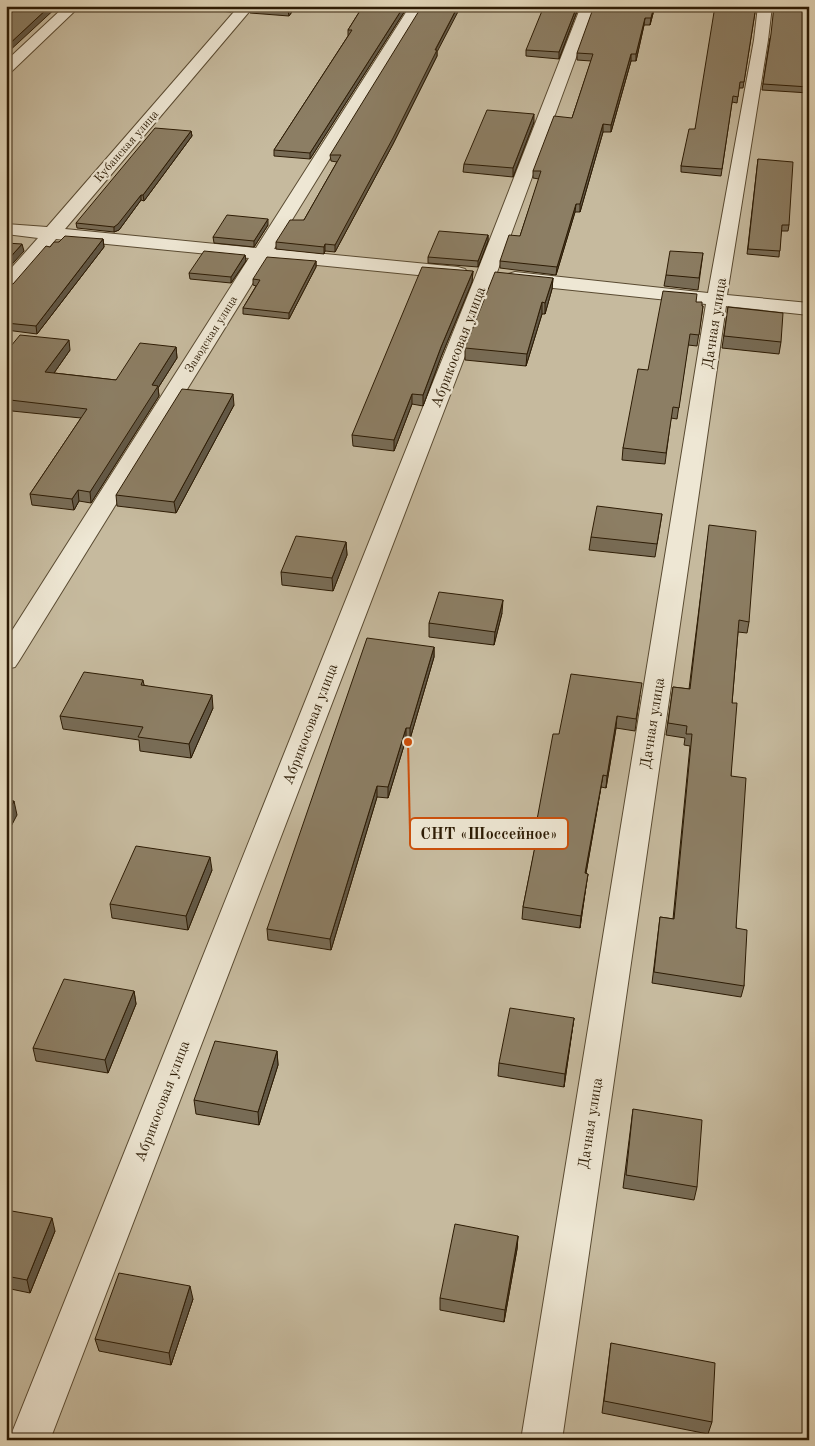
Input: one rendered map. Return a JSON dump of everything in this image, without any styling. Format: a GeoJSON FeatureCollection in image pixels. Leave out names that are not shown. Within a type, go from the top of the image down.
{"type":"FeatureCollection","features":[{"type":"Feature","properties":{"kind":"street"},"geometry":{"type":"LineString","coordinates":[[6,69],[74,6]]}},
{"type":"Feature","properties":{"kind":"street","name":"Кубанская улица"},"geometry":{"type":"LineString","coordinates":[[6,286],[247,6]]}},
{"type":"Feature","properties":{"kind":"street","name":"Заводская улица"},"geometry":{"type":"LineString","coordinates":[[6,661],[417,6]]}},
{"type":"Feature","properties":{"kind":"street","name":"Абрикосовая улица"},"geometry":{"type":"LineString","coordinates":[[29,1440],[486,275],[588,6]]}},
{"type":"Feature","properties":{"kind":"street","name":"Дачная улица"},"geometry":{"type":"LineString","coordinates":[[540,1440],[717,300],[762,40],[765,6]]}},
{"type":"Feature","properties":{"kind":"street"},"geometry":{"type":"LineString","coordinates":[[6,229],[260,255],[486,275],[809,309]]}},
{"type":"Feature","properties":{"kind":"shaded area"},"geometry":{"type":"Polygon","coordinates":[[[6,6],[809,6],[809,1440],[6,1440],[6,6]]]}},
{"type":"Feature","properties":{"kind":"building"},"geometry":{"type":"Polygon","coordinates":[[[6,6],[50,6],[6,47],[6,6]]]}},
{"type":"Feature","properties":{"kind":"building"},"geometry":{"type":"Polygon","coordinates":[[[252,6],[292,6],[288,11],[250,8],[252,6]]]}},
{"type":"Feature","properties":{"kind":"building"},"geometry":{"type":"Polygon","coordinates":[[[363,6],[404,6],[310,153],[274,150],[352,30],[348,30],[363,6]]]}},
{"type":"Feature","properties":{"kind":"building"},"geometry":{"type":"Polygon","coordinates":[[[422,6],[458,6],[393,138],[335,245],[325,244],[324,247],[276,242],[290,220],[304,220],[341,155],[330,155],[422,6]]]}},
{"type":"Feature","properties":{"kind":"building"},"geometry":{"type":"Polygon","coordinates":[[[544,6],[577,6],[559,52],[526,50],[544,6]]]}},
{"type":"Feature","properties":{"kind":"building"},"geometry":{"type":"Polygon","coordinates":[[[594,6],[654,6],[651,18],[645,18],[636,54],[631,54],[611,125],[603,124],[580,204],[576,204],[557,267],[500,261],[509,235],[520,236],[541,171],[533,171],[554,116],[572,118],[593,54],[577,53],[594,6]]]}},
{"type":"Feature","properties":{"kind":"building"},"geometry":{"type":"Polygon","coordinates":[[[715,6],[756,6],[744,82],[740,82],[738,97],[733,96],[722,169],[681,166],[689,129],[695,129],[715,6]]]}},
{"type":"Feature","properties":{"kind":"building"},"geometry":{"type":"Polygon","coordinates":[[[774,6],[809,6],[809,87],[763,84],[774,6]]]}},
{"type":"Feature","properties":{"kind":"building"},"geometry":{"type":"Polygon","coordinates":[[[487,110],[534,114],[513,168],[464,164],[487,110]]]}},
{"type":"Feature","properties":{"kind":"building"},"geometry":{"type":"Polygon","coordinates":[[[155,128],[191,131],[143,195],[141,195],[118,224],[114,227],[76,223],[155,128]]]}},
{"type":"Feature","properties":{"kind":"building"},"geometry":{"type":"Polygon","coordinates":[[[758,159],[793,162],[789,225],[782,225],[780,251],[748,249],[758,159]]]}},
{"type":"Feature","properties":{"kind":"building"},"geometry":{"type":"Polygon","coordinates":[[[227,215],[268,219],[254,241],[213,237],[227,215]]]}},
{"type":"Feature","properties":{"kind":"building"},"geometry":{"type":"Polygon","coordinates":[[[439,231],[488,235],[478,261],[428,257],[439,231]]]}},
{"type":"Feature","properties":{"kind":"building"},"geometry":{"type":"Polygon","coordinates":[[[65,236],[103,239],[36,326],[6,323],[6,286],[13,284],[46,246],[50,247],[54,242],[59,242],[65,236]]]}},
{"type":"Feature","properties":{"kind":"building"},"geometry":{"type":"Polygon","coordinates":[[[6,243],[22,244],[6,262],[6,243]]]}},
{"type":"Feature","properties":{"kind":"building"},"geometry":{"type":"Polygon","coordinates":[[[204,251],[245,255],[231,277],[189,273],[204,251]]]}},
{"type":"Feature","properties":{"kind":"building"},"geometry":{"type":"Polygon","coordinates":[[[670,251],[703,253],[699,278],[666,275],[670,251]]]}},
{"type":"Feature","properties":{"kind":"building"},"geometry":{"type":"Polygon","coordinates":[[[267,257],[316,261],[289,313],[243,308],[260,280],[253,279],[267,257]]]}},
{"type":"Feature","properties":{"kind":"building"},"geometry":{"type":"Polygon","coordinates":[[[422,267],[473,271],[423,395],[412,394],[394,440],[352,435],[422,267]]]}},
{"type":"Feature","properties":{"kind":"building"},"geometry":{"type":"Polygon","coordinates":[[[495,272],[553,278],[545,303],[542,302],[527,354],[465,348],[495,272]]]}},
{"type":"Feature","properties":{"kind":"building"},"geometry":{"type":"Polygon","coordinates":[[[663,291],[697,294],[696,302],[702,302],[703,306],[699,335],[690,334],[679,408],[673,407],[666,453],[623,448],[638,369],[648,370],[663,291]]]}},
{"type":"Feature","properties":{"kind":"building"},"geometry":{"type":"Polygon","coordinates":[[[728,307],[783,313],[781,342],[724,336],[728,307]]]}},
{"type":"Feature","properties":{"kind":"building"},"geometry":{"type":"Polygon","coordinates":[[[20,335],[69,340],[45,372],[116,380],[140,343],[176,347],[152,385],[158,386],[90,492],[78,490],[72,499],[30,494],[87,409],[10,400],[6,406],[6,352],[20,335]]]}},
{"type":"Feature","properties":{"kind":"building"},"geometry":{"type":"Polygon","coordinates":[[[182,389],[233,394],[174,502],[116,495],[182,389]]]}},
{"type":"Feature","properties":{"kind":"building"},"geometry":{"type":"Polygon","coordinates":[[[597,506],[662,514],[657,544],[591,537],[597,506]]]}},
{"type":"Feature","properties":{"kind":"building"},"geometry":{"type":"Polygon","coordinates":[[[709,525],[756,531],[749,622],[739,620],[732,703],[737,703],[731,776],[746,778],[736,928],[747,930],[744,986],[654,972],[660,917],[674,919],[692,734],[686,734],[687,726],[668,723],[673,687],[690,689],[709,525]]]}},
{"type":"Feature","properties":{"kind":"building"},"geometry":{"type":"Polygon","coordinates":[[[296,536],[346,542],[332,578],[281,572],[296,536]]]}},
{"type":"Feature","properties":{"kind":"building"},"geometry":{"type":"Polygon","coordinates":[[[439,592],[503,600],[495,632],[429,623],[439,592]]]}},
{"type":"Feature","properties":{"kind":"building"},"geometry":{"type":"Polygon","coordinates":[[[367,638],[434,647],[410,728],[406,728],[388,787],[377,786],[330,939],[267,929],[367,638]]]}},
{"type":"Feature","properties":{"kind":"building"},"geometry":{"type":"Polygon","coordinates":[[[84,672],[143,680],[141,685],[212,695],[189,744],[138,737],[143,727],[60,716],[84,672]]]}},
{"type":"Feature","properties":{"kind":"building"},"geometry":{"type":"Polygon","coordinates":[[[571,674],[642,683],[636,719],[617,716],[607,776],[603,775],[585,873],[588,874],[581,916],[523,907],[539,826],[536,825],[553,734],[559,734],[571,674]]]}},
{"type":"Feature","properties":{"kind":"building"},"geometry":{"type":"Polygon","coordinates":[[[6,800],[14,801],[6,816],[6,800]]]}},
{"type":"Feature","properties":{"kind":"building"},"geometry":{"type":"Polygon","coordinates":[[[136,846],[210,857],[186,916],[110,904],[136,846]]]}},
{"type":"Feature","properties":{"kind":"building"},"geometry":{"type":"Polygon","coordinates":[[[64,979],[134,991],[105,1060],[33,1048],[64,979]]]}},
{"type":"Feature","properties":{"kind":"building"},"geometry":{"type":"Polygon","coordinates":[[[510,1008],[574,1018],[565,1074],[499,1063],[510,1008]]]}},
{"type":"Feature","properties":{"kind":"building"},"geometry":{"type":"Polygon","coordinates":[[[215,1041],[277,1051],[258,1112],[194,1100],[215,1041]]]}},
{"type":"Feature","properties":{"kind":"building"},"geometry":{"type":"Polygon","coordinates":[[[633,1109],[702,1120],[697,1187],[626,1175],[633,1109]]]}},
{"type":"Feature","properties":{"kind":"building"},"geometry":{"type":"Polygon","coordinates":[[[6,1210],[52,1218],[27,1280],[6,1276],[6,1210]]]}},
{"type":"Feature","properties":{"kind":"building"},"geometry":{"type":"Polygon","coordinates":[[[455,1224],[518,1236],[505,1310],[440,1298],[455,1224]]]}},
{"type":"Feature","properties":{"kind":"building"},"geometry":{"type":"Polygon","coordinates":[[[119,1273],[190,1286],[169,1353],[95,1339],[119,1273]]]}},
{"type":"Feature","properties":{"kind":"building"},"geometry":{"type":"Polygon","coordinates":[[[611,1343],[715,1363],[712,1422],[604,1401],[611,1343]]]}},
{"type":"Feature","properties":{"kind":"place","name":"СНТ «Шоссейное»"},"geometry":{"type":"Point","coordinates":[408,742]}}]}
